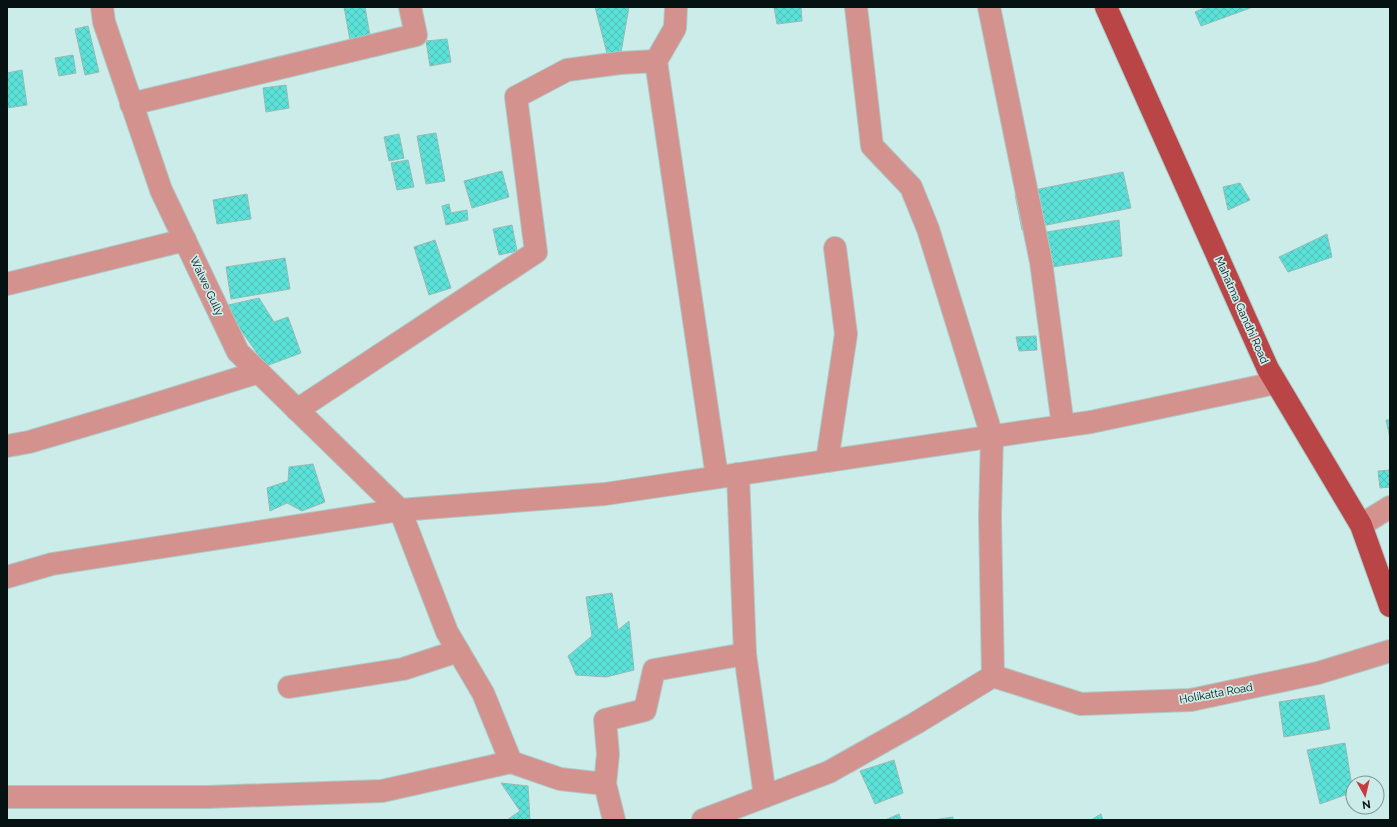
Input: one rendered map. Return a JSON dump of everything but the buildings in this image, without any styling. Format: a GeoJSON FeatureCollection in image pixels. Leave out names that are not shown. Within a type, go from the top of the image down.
{"type":"FeatureCollection","features":[{"type":"Feature","properties":{"kind":"main road","name":"Mahatma Gandhi Road"},"geometry":{"type":"LineString","coordinates":[[1106,7],[1268,369],[1361,525],[1390,606]]}},
{"type":"Feature","properties":{"kind":"street","name":"Walwe Gully"},"geometry":{"type":"LineString","coordinates":[[102,7],[104,22],[161,190],[238,352],[400,510]]}},
{"type":"Feature","properties":{"kind":"street"},"geometry":{"type":"LineString","coordinates":[[131,104],[416,35],[410,7]]}},
{"type":"Feature","properties":{"kind":"street"},"geometry":{"type":"LineString","coordinates":[[676,7],[674,28],[656,61],[717,477]]}},
{"type":"Feature","properties":{"kind":"street"},"geometry":{"type":"LineString","coordinates":[[703,820],[829,772],[916,723],[993,676],[990,517],[992,436],[928,229],[911,187],[872,146],[856,7]]}},
{"type":"Feature","properties":{"kind":"street"},"geometry":{"type":"LineString","coordinates":[[989,7],[1040,262],[1064,426]]}},
{"type":"Feature","properties":{"kind":"street"},"geometry":{"type":"LineString","coordinates":[[297,410],[536,252],[516,97],[567,70],[620,63],[656,61]]}},
{"type":"Feature","properties":{"kind":"street"},"geometry":{"type":"LineString","coordinates":[[7,284],[185,240]]}},
{"type":"Feature","properties":{"kind":"street"},"geometry":{"type":"LineString","coordinates":[[827,461],[846,334],[835,248]]}},
{"type":"Feature","properties":{"kind":"street"},"geometry":{"type":"LineString","coordinates":[[7,446],[29,442],[258,372]]}},
{"type":"Feature","properties":{"kind":"street"},"geometry":{"type":"LineString","coordinates":[[7,577],[52,564],[400,510],[605,494],[1091,422],[1276,383]]}},
{"type":"Feature","properties":{"kind":"street"},"geometry":{"type":"LineString","coordinates":[[738,474],[745,654],[765,796]]}},
{"type":"Feature","properties":{"kind":"street"},"geometry":{"type":"LineString","coordinates":[[1361,525],[1390,507]]}},
{"type":"Feature","properties":{"kind":"street"},"geometry":{"type":"LineString","coordinates":[[400,510],[447,632],[483,693],[511,762]]}},
{"type":"Feature","properties":{"kind":"street"},"geometry":{"type":"LineString","coordinates":[[289,687],[403,669],[458,651]]}},
{"type":"Feature","properties":{"kind":"street","name":"Holikatta Road"},"geometry":{"type":"LineString","coordinates":[[993,676],[1081,704],[1191,700],[1318,673],[1390,651]]}},
{"type":"Feature","properties":{"kind":"street"},"geometry":{"type":"LineString","coordinates":[[614,820],[605,784],[608,754],[605,720],[645,710],[654,670],[745,654]]}},
{"type":"Feature","properties":{"kind":"street"},"geometry":{"type":"LineString","coordinates":[[7,797],[207,797],[382,791],[511,762],[560,779],[605,784]]}}]}
